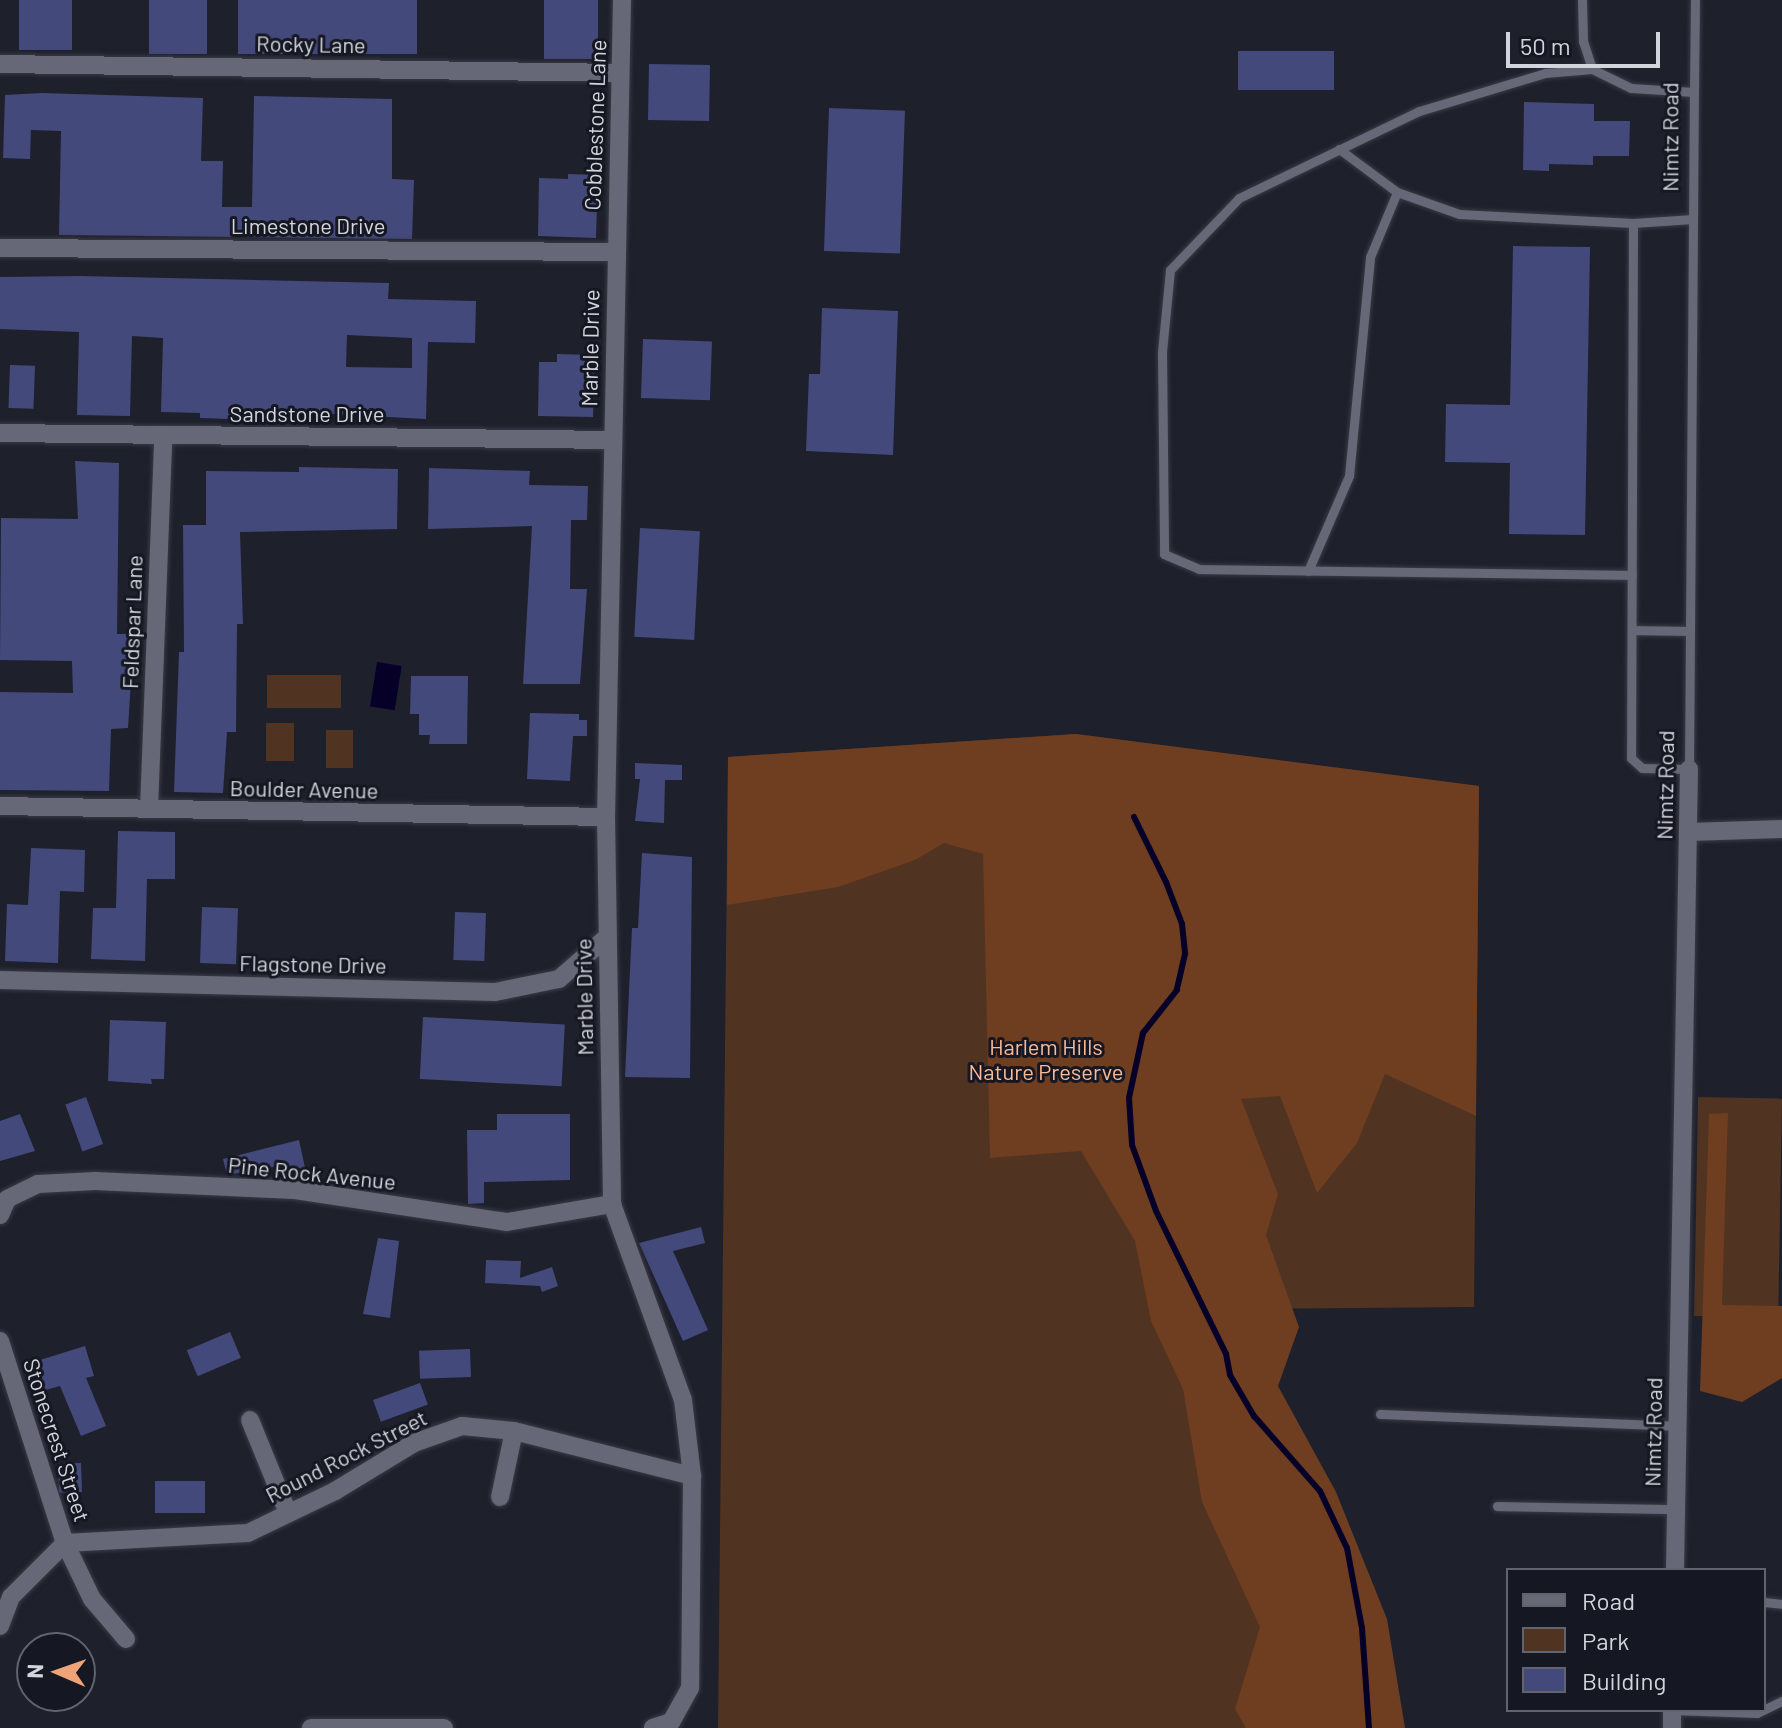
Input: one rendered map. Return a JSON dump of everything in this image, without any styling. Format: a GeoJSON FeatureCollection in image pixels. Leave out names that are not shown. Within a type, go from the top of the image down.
{"type":"FeatureCollection","features":[{"type":"Feature","properties":{"kind":"street","name":"Cobblestone Lane"},"geometry":{"type":"LineString","coordinates":[[615,252],[622,0]]}},
{"type":"Feature","properties":{"kind":"street","name":"Rocky Lane"},"geometry":{"type":"LineString","coordinates":[[0,64],[620,73]]}},
{"type":"Feature","properties":{"kind":"street","name":"Limestone Drive"},"geometry":{"type":"LineString","coordinates":[[0,248],[615,252]]}},
{"type":"Feature","properties":{"kind":"street","name":"Marble Drive"},"geometry":{"type":"LineString","coordinates":[[615,252],[606,817],[612,1204],[683,1400],[692,1476],[690,1688],[662,1725]]}},
{"type":"Feature","properties":{"kind":"street","name":"Sandstone Drive"},"geometry":{"type":"LineString","coordinates":[[0,433],[613,440]]}},
{"type":"Feature","properties":{"kind":"street","name":"Feldspar Lane"},"geometry":{"type":"LineString","coordinates":[[149,809],[163,437]]}},
{"type":"Feature","properties":{"kind":"street","name":"Nimtz Road"},"geometry":{"type":"LineString","coordinates":[[1675,1568],[1689,769]]}},
{"type":"Feature","properties":{"kind":"street","name":"Boulder Avenue"},"geometry":{"type":"LineString","coordinates":[[0,806],[606,817]]}},
{"type":"Feature","properties":{"kind":"street"},"geometry":{"type":"LineString","coordinates":[[1689,832],[1782,829]]}},
{"type":"Feature","properties":{"kind":"street","name":"Flagstone Drive"},"geometry":{"type":"LineString","coordinates":[[0,980],[495,992],[559,979],[607,937]]}},
{"type":"Feature","properties":{"kind":"street","name":"Pine Rock Avenue"},"geometry":{"type":"LineString","coordinates":[[4,1207],[38,1184],[95,1181],[295,1190],[507,1222],[612,1204]]}},
{"type":"Feature","properties":{"kind":"street","name":"Stonecrest Street"},"geometry":{"type":"LineString","coordinates":[[0,1341],[65,1543],[11,1597],[0,1626]]}},
{"type":"Feature","properties":{"kind":"street"},"geometry":{"type":"LineString","coordinates":[[250,1420],[288,1513]]}},
{"type":"Feature","properties":{"kind":"street","name":"Round Rock Street"},"geometry":{"type":"LineString","coordinates":[[65,1543],[248,1533],[426,1439],[462,1426],[514,1431],[692,1476]]}},
{"type":"Feature","properties":{"kind":"street"},"geometry":{"type":"LineString","coordinates":[[500,1497],[514,1431]]}},
{"type":"Feature","properties":{"kind":"street"},"geometry":{"type":"LineString","coordinates":[[65,1543],[92,1599],[126,1639]]}},
{"type":"Feature","properties":{"kind":"street"},"geometry":{"type":"LineString","coordinates":[[311,1728],[444,1728]]}},
{"type":"Feature","properties":{"kind":"lane"},"geometry":{"type":"LineString","coordinates":[[1582,0],[1583,41],[1592,69]]}},
{"type":"Feature","properties":{"kind":"lane","name":"Nimtz Road"},"geometry":{"type":"LineString","coordinates":[[1689,769],[1695,0]]}},
{"type":"Feature","properties":{"kind":"lane"},"geometry":{"type":"LineString","coordinates":[[1632,575],[1199,569],[1164,554],[1162,352],[1170,270],[1239,198],[1419,111],[1545,73],[1592,69],[1631,88],[1694,92]]}},
{"type":"Feature","properties":{"kind":"lane"},"geometry":{"type":"LineString","coordinates":[[1339,149],[1397,192],[1459,214],[1633,223],[1693,219]]}},
{"type":"Feature","properties":{"kind":"lane"},"geometry":{"type":"LineString","coordinates":[[1308,571],[1349,476],[1370,257],[1397,192]]}},
{"type":"Feature","properties":{"kind":"lane"},"geometry":{"type":"LineString","coordinates":[[1633,223],[1631,758],[1642,768],[1689,769]]}},
{"type":"Feature","properties":{"kind":"lane"},"geometry":{"type":"LineString","coordinates":[[1632,630],[1690,631]]}},
{"type":"Feature","properties":{"kind":"lane"},"geometry":{"type":"LineString","coordinates":[[1380,1414],[1677,1426]]}},
{"type":"Feature","properties":{"kind":"lane"},"geometry":{"type":"LineString","coordinates":[[1497,1506],[1676,1509]]}},
{"type":"Feature","properties":{"kind":"lane"},"geometry":{"type":"LineString","coordinates":[[1729,1712],[1759,1712]]}},
{"type":"Feature","properties":{"kind":"green space"},"geometry":{"type":"Polygon","coordinates":[[[267,675],[341,675],[341,708],[267,708],[267,675]]]}},
{"type":"Feature","properties":{"kind":"green space"},"geometry":{"type":"Polygon","coordinates":[[[266,723],[294,723],[294,761],[266,761],[266,723]]]}},
{"type":"Feature","properties":{"kind":"green space"},"geometry":{"type":"Polygon","coordinates":[[[326,730],[353,730],[353,768],[326,768],[326,730]]]}},
{"type":"Feature","properties":{"kind":"green space","name":"Harlem Hills Nature Preserve"},"geometry":{"type":"Polygon","coordinates":[[[1076,734],[1479,786],[1474,1307],[1248,1309],[1324,1728],[718,1728],[728,757],[1076,734]]]}},
{"type":"Feature","properties":{"kind":"green space"},"geometry":{"type":"Polygon","coordinates":[[[1076,734],[1479,786],[1476,1116],[1385,1074],[1357,1143],[1317,1193],[1280,1096],[1241,1099],[1278,1194],[1266,1235],[1299,1327],[1278,1386],[1336,1492],[1387,1619],[1405,1728],[1246,1728],[1235,1709],[1260,1627],[1202,1502],[1183,1389],[1151,1321],[1135,1241],[1081,1151],[990,1158],[983,854],[944,843],[915,860],[838,887],[727,905],[728,757],[1076,734]]]}},
{"type":"Feature","properties":{"kind":"green space"},"geometry":{"type":"Polygon","coordinates":[[[1698,1097],[1782,1098],[1778,1317],[1694,1316],[1698,1097]]]}},
{"type":"Feature","properties":{"kind":"green space"},"geometry":{"type":"Polygon","coordinates":[[[1728,1113],[1722,1305],[1782,1306],[1782,1378],[1742,1402],[1700,1391],[1709,1114],[1728,1113]]]}},
{"type":"Feature","properties":{"kind":"shaded area"},"geometry":{"type":"Polygon","coordinates":[[[377,662],[402,666],[395,710],[370,706],[377,662]]]}},
{"type":"Feature","properties":{"kind":"building"},"geometry":{"type":"Polygon","coordinates":[[[19,0],[72,0],[72,50],[19,50],[19,0]]]}},
{"type":"Feature","properties":{"kind":"building"},"geometry":{"type":"Polygon","coordinates":[[[149,0],[207,0],[207,54],[149,54],[149,0]]]}},
{"type":"Feature","properties":{"kind":"building"},"geometry":{"type":"Polygon","coordinates":[[[238,0],[417,0],[417,54],[238,54],[238,0]]]}},
{"type":"Feature","properties":{"kind":"building"},"geometry":{"type":"Polygon","coordinates":[[[544,0],[598,0],[598,59],[544,59],[544,0]]]}},
{"type":"Feature","properties":{"kind":"building"},"geometry":{"type":"Polygon","coordinates":[[[1238,51],[1334,51],[1334,90],[1238,90],[1238,51]]]}},
{"type":"Feature","properties":{"kind":"building"},"geometry":{"type":"Polygon","coordinates":[[[649,64],[710,65],[709,121],[648,120],[649,64]]]}},
{"type":"Feature","properties":{"kind":"building"},"geometry":{"type":"Polygon","coordinates":[[[42,93],[203,98],[201,161],[223,161],[222,207],[252,207],[254,96],[392,99],[392,179],[414,180],[412,239],[59,235],[61,131],[31,130],[30,159],[3,158],[5,95],[42,93]]]}},
{"type":"Feature","properties":{"kind":"building"},"geometry":{"type":"Polygon","coordinates":[[[1524,102],[1594,104],[1594,121],[1630,121],[1629,156],[1593,156],[1593,165],[1549,164],[1549,171],[1523,170],[1524,102]]]}},
{"type":"Feature","properties":{"kind":"building"},"geometry":{"type":"Polygon","coordinates":[[[829,108],[905,111],[900,254],[824,251],[829,108]]]}},
{"type":"Feature","properties":{"kind":"building"},"geometry":{"type":"Polygon","coordinates":[[[568,174],[598,175],[596,238],[538,236],[539,178],[568,179],[568,174]]]}},
{"type":"Feature","properties":{"kind":"building"},"geometry":{"type":"Polygon","coordinates":[[[1513,246],[1590,247],[1585,535],[1509,534],[1510,463],[1445,462],[1446,404],[1510,405],[1513,246]]]}},
{"type":"Feature","properties":{"kind":"building"},"geometry":{"type":"Polygon","coordinates":[[[0,277],[389,283],[388,299],[476,301],[475,343],[428,342],[426,419],[258,410],[258,420],[200,418],[200,413],[161,412],[163,338],[132,336],[130,416],[77,415],[79,332],[0,329],[0,277]],[[347,335],[346,367],[412,368],[412,338],[347,335]]]}},
{"type":"Feature","properties":{"kind":"building"},"geometry":{"type":"Polygon","coordinates":[[[822,308],[898,311],[893,455],[806,451],[809,374],[820,374],[822,308]]]}},
{"type":"Feature","properties":{"kind":"building"},"geometry":{"type":"Polygon","coordinates":[[[643,339],[712,341],[710,400],[641,398],[643,339]]]}},
{"type":"Feature","properties":{"kind":"building"},"geometry":{"type":"Polygon","coordinates":[[[557,354],[595,355],[593,417],[538,416],[539,362],[557,362],[557,354]]]}},
{"type":"Feature","properties":{"kind":"building"},"geometry":{"type":"Polygon","coordinates":[[[10,365],[35,366],[33,409],[8,408],[10,365]]]}},
{"type":"Feature","properties":{"kind":"building"},"geometry":{"type":"Polygon","coordinates":[[[75,461],[119,463],[117,634],[134,634],[128,728],[111,729],[109,791],[0,790],[0,692],[73,693],[72,661],[0,660],[1,518],[78,519],[75,461]]]}},
{"type":"Feature","properties":{"kind":"building"},"geometry":{"type":"Polygon","coordinates":[[[299,467],[398,469],[397,529],[240,532],[243,624],[237,624],[236,732],[227,732],[223,793],[174,792],[179,652],[184,652],[183,525],[206,525],[206,471],[299,472],[299,467]]]}},
{"type":"Feature","properties":{"kind":"building"},"geometry":{"type":"Polygon","coordinates":[[[429,468],[530,471],[529,485],[588,486],[587,520],[571,520],[570,589],[587,589],[580,684],[523,684],[532,526],[428,529],[429,468]]]}},
{"type":"Feature","properties":{"kind":"building"},"geometry":{"type":"Polygon","coordinates":[[[640,528],[700,531],[694,640],[634,637],[640,528]]]}},
{"type":"Feature","properties":{"kind":"building"},"geometry":{"type":"Polygon","coordinates":[[[411,676],[468,676],[467,744],[429,744],[430,735],[419,735],[419,714],[410,714],[411,676]]]}},
{"type":"Feature","properties":{"kind":"building"},"geometry":{"type":"Polygon","coordinates":[[[530,713],[579,714],[579,720],[587,720],[587,736],[573,736],[570,781],[527,779],[530,713]]]}},
{"type":"Feature","properties":{"kind":"building"},"geometry":{"type":"Polygon","coordinates":[[[635,763],[682,765],[682,780],[665,780],[664,823],[635,821],[640,779],[635,779],[635,763]]]}},
{"type":"Feature","properties":{"kind":"building"},"geometry":{"type":"Polygon","coordinates":[[[118,831],[175,832],[175,879],[147,879],[145,961],[91,959],[93,908],[116,908],[118,831]]]}},
{"type":"Feature","properties":{"kind":"building"},"geometry":{"type":"Polygon","coordinates":[[[31,848],[85,850],[84,892],[60,891],[58,963],[5,961],[7,904],[28,905],[31,848]]]}},
{"type":"Feature","properties":{"kind":"building"},"geometry":{"type":"Polygon","coordinates":[[[642,853],[692,857],[690,1078],[625,1077],[632,928],[638,928],[642,853]]]}},
{"type":"Feature","properties":{"kind":"building"},"geometry":{"type":"Polygon","coordinates":[[[202,907],[238,908],[236,964],[200,963],[202,907]]]}},
{"type":"Feature","properties":{"kind":"building"},"geometry":{"type":"Polygon","coordinates":[[[455,912],[486,913],[484,961],[453,960],[455,912]]]}},
{"type":"Feature","properties":{"kind":"building"},"geometry":{"type":"Polygon","coordinates":[[[423,1017],[565,1024],[562,1086],[420,1079],[423,1017]]]}},
{"type":"Feature","properties":{"kind":"building"},"geometry":{"type":"Polygon","coordinates":[[[110,1020],[166,1022],[164,1079],[151,1079],[152,1084],[108,1081],[110,1020]]]}},
{"type":"Feature","properties":{"kind":"building"},"geometry":{"type":"Polygon","coordinates":[[[86,1097],[103,1144],[82,1152],[65,1105],[86,1097]]]}},
{"type":"Feature","properties":{"kind":"building"},"geometry":{"type":"Polygon","coordinates":[[[20,1114],[35,1151],[0,1161],[0,1121],[20,1114]]]}},
{"type":"Feature","properties":{"kind":"building"},"geometry":{"type":"Polygon","coordinates":[[[497,1114],[570,1114],[570,1180],[484,1182],[484,1203],[468,1204],[467,1130],[497,1130],[497,1114]]]}},
{"type":"Feature","properties":{"kind":"building"},"geometry":{"type":"Polygon","coordinates":[[[299,1140],[307,1177],[287,1178],[284,1165],[227,1175],[223,1159],[299,1140]]]}},
{"type":"Feature","properties":{"kind":"building"},"geometry":{"type":"Polygon","coordinates":[[[701,1227],[705,1243],[673,1251],[708,1330],[683,1341],[639,1243],[701,1227]]]}},
{"type":"Feature","properties":{"kind":"building"},"geometry":{"type":"Polygon","coordinates":[[[378,1238],[399,1241],[390,1318],[363,1314],[378,1238]]]}},
{"type":"Feature","properties":{"kind":"building"},"geometry":{"type":"Polygon","coordinates":[[[486,1260],[521,1261],[520,1278],[552,1267],[558,1286],[542,1292],[540,1286],[485,1283],[486,1260]]]}},
{"type":"Feature","properties":{"kind":"building"},"geometry":{"type":"Polygon","coordinates":[[[230,1332],[241,1358],[198,1376],[187,1350],[230,1332]]]}},
{"type":"Feature","properties":{"kind":"building"},"geometry":{"type":"Polygon","coordinates":[[[85,1346],[94,1376],[86,1378],[106,1426],[81,1436],[60,1386],[38,1392],[31,1369],[41,1365],[40,1360],[85,1346]]]}},
{"type":"Feature","properties":{"kind":"building"},"geometry":{"type":"Polygon","coordinates":[[[470,1349],[471,1377],[420,1379],[419,1351],[470,1349]]]}},
{"type":"Feature","properties":{"kind":"building"},"geometry":{"type":"Polygon","coordinates":[[[420,1383],[428,1405],[381,1422],[373,1400],[420,1383]]]}},
{"type":"Feature","properties":{"kind":"building"},"geometry":{"type":"Polygon","coordinates":[[[81,1463],[82,1492],[59,1493],[58,1464],[81,1463]]]}},
{"type":"Feature","properties":{"kind":"building"},"geometry":{"type":"Polygon","coordinates":[[[155,1481],[205,1481],[205,1513],[155,1513],[155,1481]]]}},
{"type":"Feature","properties":{"kind":"waterway"},"geometry":{"type":"LineString","coordinates":[[1134,817],[1166,882],[1182,924],[1185,954],[1177,990],[1143,1033],[1129,1098],[1132,1145],[1156,1211],[1226,1354],[1230,1375],[1254,1416],[1320,1491],[1347,1548],[1362,1628],[1369,1728]]}}]}
